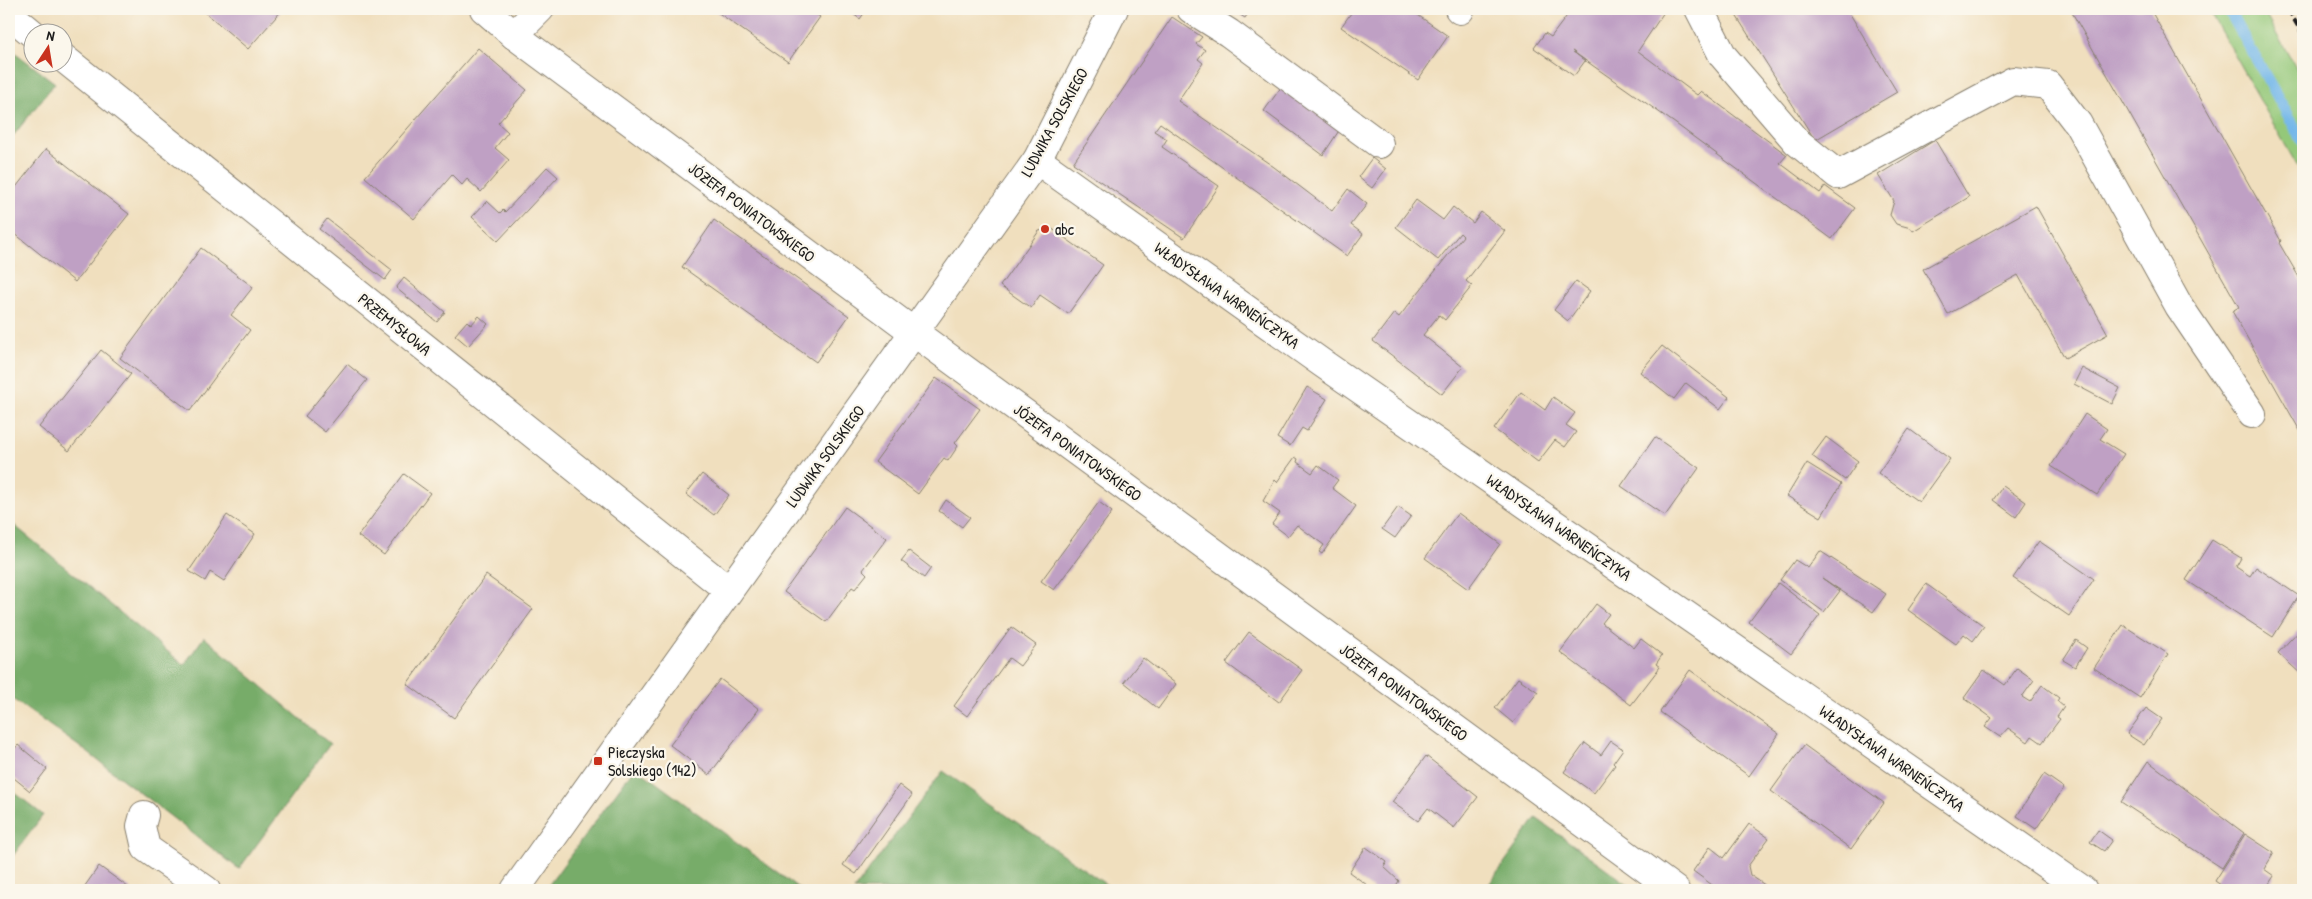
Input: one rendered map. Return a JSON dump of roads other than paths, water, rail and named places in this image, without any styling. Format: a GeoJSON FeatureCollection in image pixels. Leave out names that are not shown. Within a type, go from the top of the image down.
{"type":"FeatureCollection","features":[{"type":"Feature","properties":{"kind":"street","name":"JÓZEFA PONIATOWSKIEGO"},"geometry":{"type":"LineString","coordinates":[[484,9],[514,35],[915,332],[1675,890]]}},
{"type":"Feature","properties":{"kind":"street"},"geometry":{"type":"LineString","coordinates":[[514,35],[540,9]]}},
{"type":"Feature","properties":{"kind":"street","name":"LUDWIKA SOLSKIEGO"},"geometry":{"type":"LineString","coordinates":[[515,890],[1037,160],[1114,9]]}},
{"type":"Feature","properties":{"kind":"street"},"geometry":{"type":"LineString","coordinates":[[1190,9],[1229,33],[1379,144]]}},
{"type":"Feature","properties":{"kind":"street"},"geometry":{"type":"LineString","coordinates":[[1699,9],[1723,56],[1796,141],[1838,174],[2012,81],[2048,85],[2078,124],[2179,306],[2252,414]]}},
{"type":"Feature","properties":{"kind":"street"},"geometry":{"type":"LineString","coordinates":[[9,14],[22,25]]}},
{"type":"Feature","properties":{"kind":"street","name":"PRZEMYSŁOWA"},"geometry":{"type":"LineString","coordinates":[[72,65],[728,590]]}},
{"type":"Feature","properties":{"kind":"street","name":"WŁADYSŁAWA WARNEŃCZYKA"},"geometry":{"type":"LineString","coordinates":[[1037,160],[1322,363],[2083,890]]}},
{"type":"Feature","properties":{"kind":"street"},"geometry":{"type":"LineString","coordinates":[[144,815],[141,826],[146,848],[206,890]]}},
{"type":"Feature","properties":{"kind":"waterway"},"geometry":{"type":"LineString","coordinates":[[2228,9],[2303,142]]}},
{"type":"Feature","properties":{"kind":"railway"},"geometry":{"type":"LineString","coordinates":[[2288,9],[2303,35]]}},
{"type":"Feature","properties":{"kind":"place","name":"abc"},"geometry":{"type":"Point","coordinates":[1045,229]}},
{"type":"Feature","properties":{"kind":"place","name":"Pieczyska Solskiego (142)"},"geometry":{"type":"Point","coordinates":[598,761]}}]}
